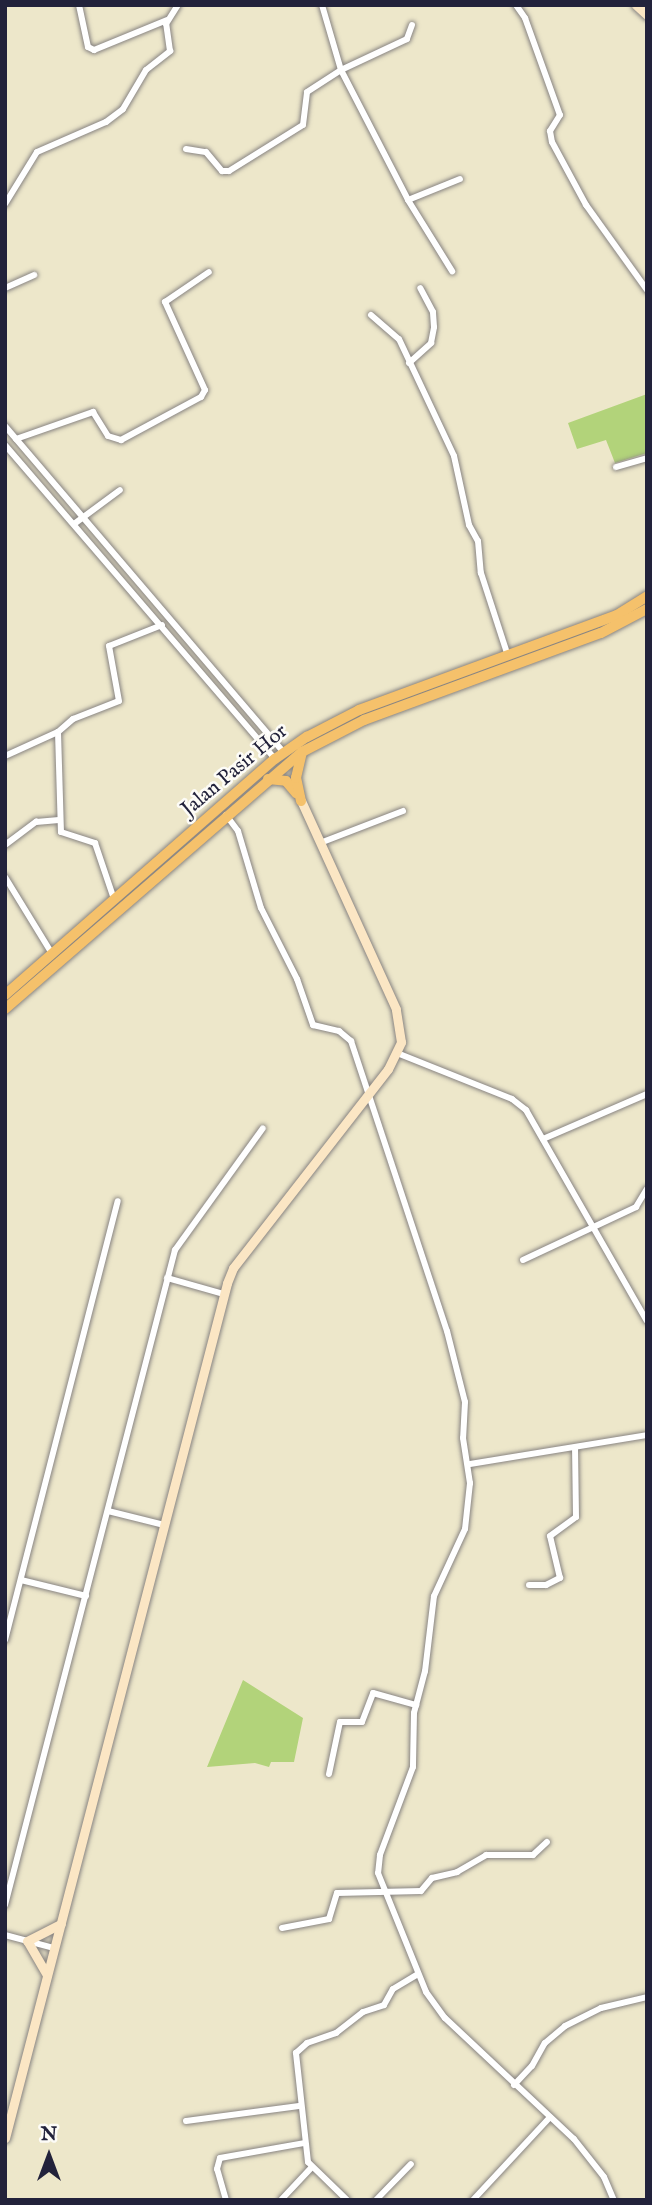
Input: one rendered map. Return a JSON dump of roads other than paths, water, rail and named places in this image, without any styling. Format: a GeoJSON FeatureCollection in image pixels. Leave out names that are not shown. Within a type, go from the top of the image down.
{"type":"FeatureCollection","features":[{"type":"Feature","properties":{"kind":"main road","name":"Jalan Pasir Hor"},"geometry":{"type":"LineString","coordinates":[[5,995],[51,952],[279,756],[359,710],[617,615],[647,596]]}},
{"type":"Feature","properties":{"kind":"main road","name":"Jalan Pasir Hor"},"geometry":{"type":"LineString","coordinates":[[5,1009],[302,752],[363,720],[601,633],[647,610]]}},
{"type":"Feature","properties":{"kind":"main road"},"geometry":{"type":"LineString","coordinates":[[301,801],[296,778],[302,752]]}},
{"type":"Feature","properties":{"kind":"main road"},"geometry":{"type":"LineString","coordinates":[[268,779],[286,781],[301,801]]}},
{"type":"Feature","properties":{"kind":"street"},"geometry":{"type":"LineString","coordinates":[[79,5],[88,47],[94,50],[167,20],[178,5]]}},
{"type":"Feature","properties":{"kind":"street"},"geometry":{"type":"LineString","coordinates":[[322,5],[341,70],[408,200],[452,271]]}},
{"type":"Feature","properties":{"kind":"street"},"geometry":{"type":"LineString","coordinates":[[516,5],[525,18],[561,115],[550,131],[552,142],[586,205],[647,290]]}},
{"type":"Feature","properties":{"kind":"street"},"geometry":{"type":"LineString","coordinates":[[636,5],[647,15]]}},
{"type":"Feature","properties":{"kind":"street"},"geometry":{"type":"LineString","coordinates":[[5,204],[37,152],[106,122],[123,109],[146,71],[170,51],[167,20]]}},
{"type":"Feature","properties":{"kind":"street"},"geometry":{"type":"LineString","coordinates":[[186,149],[206,152],[222,171],[229,171],[303,125],[307,92],[341,70],[407,39],[412,25]]}},
{"type":"Feature","properties":{"kind":"street"},"geometry":{"type":"LineString","coordinates":[[408,200],[460,179]]}},
{"type":"Feature","properties":{"kind":"street"},"geometry":{"type":"LineString","coordinates":[[16,439],[93,412],[108,436],[121,440],[201,397],[205,390],[165,302],[209,272]]}},
{"type":"Feature","properties":{"kind":"street"},"geometry":{"type":"LineString","coordinates":[[5,288],[34,275]]}},
{"type":"Feature","properties":{"kind":"street"},"geometry":{"type":"LineString","coordinates":[[409,363],[431,343],[434,327],[433,312],[420,288]]}},
{"type":"Feature","properties":{"kind":"street"},"geometry":{"type":"LineString","coordinates":[[371,315],[395,332],[454,456],[469,525],[478,541],[483,580],[508,656]]}},
{"type":"Feature","properties":{"kind":"street"},"geometry":{"type":"LineString","coordinates":[[5,426],[279,756]]}},
{"type":"Feature","properties":{"kind":"street"},"geometry":{"type":"LineString","coordinates":[[5,445],[279,756]]}},
{"type":"Feature","properties":{"kind":"street"},"geometry":{"type":"LineString","coordinates":[[616,467],[647,458]]}},
{"type":"Feature","properties":{"kind":"street"},"geometry":{"type":"LineString","coordinates":[[74,524],[120,489]]}},
{"type":"Feature","properties":{"kind":"street"},"geometry":{"type":"LineString","coordinates":[[5,756],[58,732],[74,719],[119,701],[121,695],[106,652],[109,646],[162,625]]}},
{"type":"Feature","properties":{"kind":"street"},"geometry":{"type":"LineString","coordinates":[[58,732],[59,820],[66,836],[95,843],[114,899]]}},
{"type":"Feature","properties":{"kind":"street"},"geometry":{"type":"LineString","coordinates":[[5,2138],[224,1294],[233,1268],[368,1096],[397,1053],[401,1030],[396,1009],[301,801]]}},
{"type":"Feature","properties":{"kind":"street"},"geometry":{"type":"LineString","coordinates":[[320,843],[403,811]]}},
{"type":"Feature","properties":{"kind":"street"},"geometry":{"type":"LineString","coordinates":[[226,815],[238,831],[261,908],[297,979],[313,1025],[339,1031],[351,1041],[461,1375],[466,1402],[463,1438],[470,1464],[463,1541],[434,1597],[425,1671],[416,1705],[413,1767],[380,1855],[378,1873],[416,1975],[445,2018],[591,2158],[614,2200]]}},
{"type":"Feature","properties":{"kind":"street"},"geometry":{"type":"LineString","coordinates":[[5,845],[36,822],[59,820]]}},
{"type":"Feature","properties":{"kind":"street"},"geometry":{"type":"LineString","coordinates":[[5,877],[51,952]]}},
{"type":"Feature","properties":{"kind":"street"},"geometry":{"type":"LineString","coordinates":[[397,1053],[520,1104],[544,1139],[591,1229],[647,1321]]}},
{"type":"Feature","properties":{"kind":"street"},"geometry":{"type":"LineString","coordinates":[[544,1139],[647,1094]]}},
{"type":"Feature","properties":{"kind":"street"},"geometry":{"type":"LineString","coordinates":[[5,1905],[174,1250],[190,1224],[263,1128]]}},
{"type":"Feature","properties":{"kind":"street"},"geometry":{"type":"LineString","coordinates":[[523,1260],[636,1207],[647,1189]]}},
{"type":"Feature","properties":{"kind":"street"},"geometry":{"type":"LineString","coordinates":[[5,1640],[118,1200]]}},
{"type":"Feature","properties":{"kind":"street"},"geometry":{"type":"LineString","coordinates":[[167,1278],[224,1294]]}},
{"type":"Feature","properties":{"kind":"street"},"geometry":{"type":"LineString","coordinates":[[470,1464],[647,1435]]}},
{"type":"Feature","properties":{"kind":"street"},"geometry":{"type":"LineString","coordinates":[[529,1585],[546,1585],[561,1578],[550,1536],[576,1517],[575,1448]]}},
{"type":"Feature","properties":{"kind":"street"},"geometry":{"type":"LineString","coordinates":[[108,1511],[164,1525]]}},
{"type":"Feature","properties":{"kind":"street"},"geometry":{"type":"LineString","coordinates":[[21,1580],[86,1596]]}},
{"type":"Feature","properties":{"kind":"street"},"geometry":{"type":"LineString","coordinates":[[329,1774],[340,1722],[362,1722],[373,1693],[416,1705]]}},
{"type":"Feature","properties":{"kind":"street"},"geometry":{"type":"LineString","coordinates":[[282,1928],[329,1919],[337,1893],[421,1891],[432,1878],[457,1872],[486,1855],[533,1855],[547,1842]]}},
{"type":"Feature","properties":{"kind":"street"},"geometry":{"type":"LineString","coordinates":[[27,1941],[61,1924]]}},
{"type":"Feature","properties":{"kind":"street"},"geometry":{"type":"LineString","coordinates":[[5,1936],[54,1948]]}},
{"type":"Feature","properties":{"kind":"street"},"geometry":{"type":"LineString","coordinates":[[27,1941],[47,1975]]}},
{"type":"Feature","properties":{"kind":"street"},"geometry":{"type":"LineString","coordinates":[[348,2200],[311,2168],[304,2143],[294,2059],[301,2047],[337,2033],[363,2012],[384,2006],[393,1989],[416,1975]]}},
{"type":"Feature","properties":{"kind":"street"},"geometry":{"type":"LineString","coordinates":[[514,2085],[532,2066],[545,2043],[565,2026],[601,2008],[647,1997]]}},
{"type":"Feature","properties":{"kind":"street"},"geometry":{"type":"LineString","coordinates":[[186,2121],[299,2106]]}},
{"type":"Feature","properties":{"kind":"street"},"geometry":{"type":"LineString","coordinates":[[473,2200],[550,2117]]}},
{"type":"Feature","properties":{"kind":"street"},"geometry":{"type":"LineString","coordinates":[[226,2200],[217,2169],[220,2158],[304,2143]]}},
{"type":"Feature","properties":{"kind":"street"},"geometry":{"type":"LineString","coordinates":[[376,2200],[411,2164]]}},
{"type":"Feature","properties":{"kind":"street"},"geometry":{"type":"LineString","coordinates":[[281,2200],[311,2168]]}}]}
